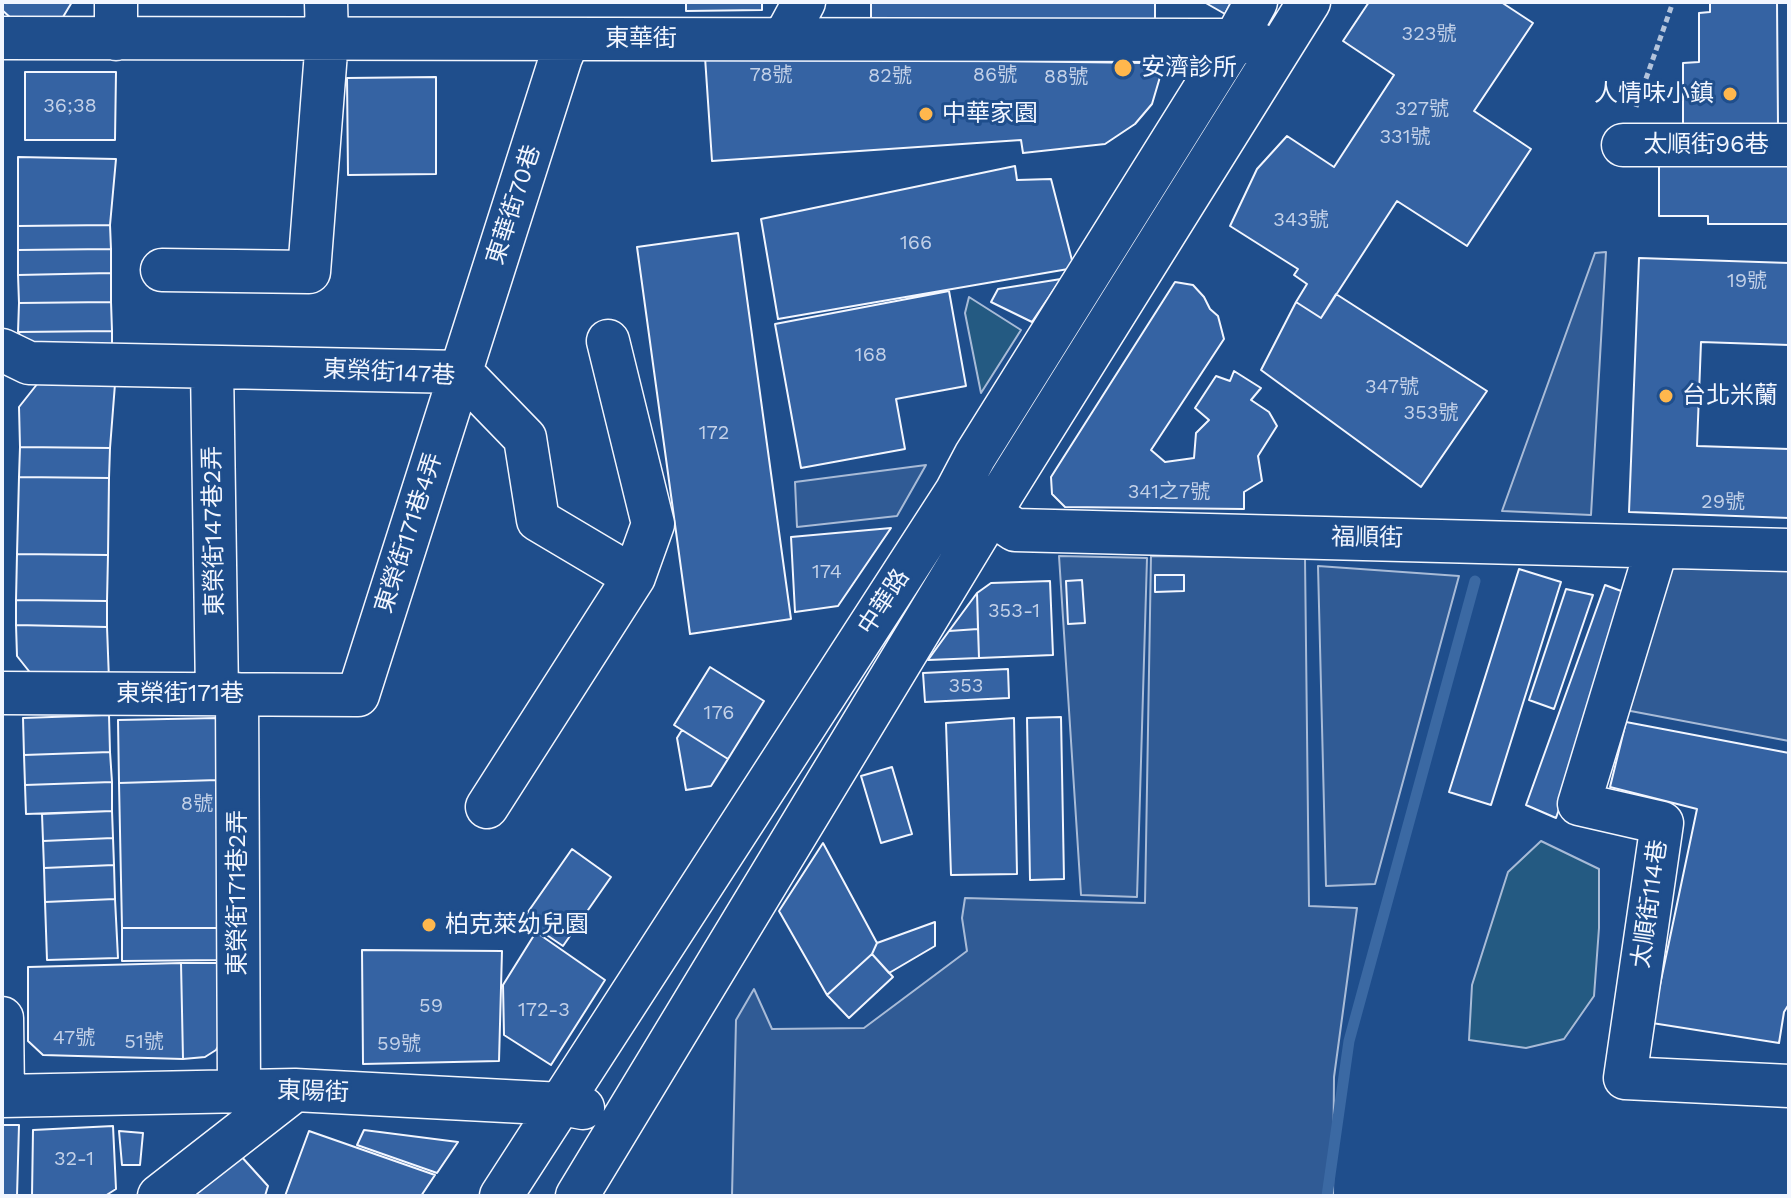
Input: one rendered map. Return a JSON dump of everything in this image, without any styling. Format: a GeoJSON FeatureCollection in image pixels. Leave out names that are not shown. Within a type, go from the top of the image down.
{"type":"FeatureCollection","features":[{"type":"Feature","properties":{"kind":"street"},"geometry":{"type":"LineString","coordinates":[[784,39],[804,2]]}},
{"type":"Feature","properties":{"kind":"street","name":"中華路"},"geometry":{"type":"LineString","coordinates":[[577,1196],[973,502],[975,456],[1256,2]]}},
{"type":"Feature","properties":{"kind":"street","name":"中華路"},"geometry":{"type":"LineString","coordinates":[[501,1196],[1309,2]]}},
{"type":"Feature","properties":{"kind":"street","name":"東華街"},"geometry":{"type":"LineString","coordinates":[[2,38],[116,20],[326,21],[569,39],[1235,40],[1279,48]]}},
{"type":"Feature","properties":{"kind":"street"},"geometry":{"type":"LineString","coordinates":[[162,270],[309,272],[326,21]]}},
{"type":"Feature","properties":{"kind":"street","name":"東華街70巷"},"geometry":{"type":"LineString","coordinates":[[461,372],[569,39]]}},
{"type":"Feature","properties":{"kind":"street","name":"太順街96巷"},"geometry":{"type":"LineString","coordinates":[[1623,145],[1789,145]]}},
{"type":"Feature","properties":{"kind":"street"},"geometry":{"type":"LineString","coordinates":[[487,807],[634,577],[653,524],[608,341]]}},
{"type":"Feature","properties":{"kind":"street","name":"東榮街147巷"},"geometry":{"type":"LineString","coordinates":[[2,350],[29,363],[461,372],[525,438],[538,520],[634,577]]}},
{"type":"Feature","properties":{"kind":"street","name":"東榮街147巷2弄"},"geometry":{"type":"LineString","coordinates":[[212,367],[227,694]]}},
{"type":"Feature","properties":{"kind":"street","name":"東榮街171巷4弄"},"geometry":{"type":"LineString","coordinates":[[358,695],[461,372]]}},
{"type":"Feature","properties":{"kind":"street","name":"福順街"},"geometry":{"type":"LineString","coordinates":[[973,502],[1015,530],[1789,550]]}},
{"type":"Feature","properties":{"kind":"street","name":"太順街114巷"},"geometry":{"type":"LineString","coordinates":[[1657,547],[1579,804],[1662,823],[1625,1078],[1789,1086]]}},
{"type":"Feature","properties":{"kind":"street","name":"東榮街171巷"},"geometry":{"type":"LineString","coordinates":[[2,693],[358,695]]}},
{"type":"Feature","properties":{"kind":"street","name":"東榮街171巷2弄"},"geometry":{"type":"LineString","coordinates":[[227,694],[239,1091]]}},
{"type":"Feature","properties":{"kind":"street"},"geometry":{"type":"LineString","coordinates":[[2,1018],[2,1096]]}},
{"type":"Feature","properties":{"kind":"street"},"geometry":{"type":"LineString","coordinates":[[159,1196],[295,1090]]}},
{"type":"Feature","properties":{"kind":"street","name":"東陽街"},"geometry":{"type":"LineString","coordinates":[[2,1096],[295,1090],[562,1104],[624,1116]]}},
{"type":"Feature","properties":{"kind":"path"},"geometry":{"type":"LineString","coordinates":[[1623,145],[1673,2]]}},
{"type":"Feature","properties":{"kind":"shaded area"},"geometry":{"type":"Polygon","coordinates":[[[1606,252],[1591,515],[1502,511],[1595,253],[1606,252]]]}},
{"type":"Feature","properties":{"kind":"shaded area"},"geometry":{"type":"Polygon","coordinates":[[[969,297],[1021,330],[981,393],[965,313],[969,297]]]}},
{"type":"Feature","properties":{"kind":"shaded area"},"geometry":{"type":"Polygon","coordinates":[[[926,465],[897,516],[797,527],[795,482],[926,465]]]}},
{"type":"Feature","properties":{"kind":"shaded area"},"geometry":{"type":"Polygon","coordinates":[[[1059,556],[1147,558],[1137,897],[1081,895],[1059,556]]]}},
{"type":"Feature","properties":{"kind":"shaded area"},"geometry":{"type":"Polygon","coordinates":[[[1151,556],[1305,558],[1309,906],[1357,908],[1334,1077],[1333,1196],[732,1196],[736,1020],[754,989],[772,1029],[864,1028],[967,951],[962,918],[965,898],[1145,903],[1151,556]]]}},
{"type":"Feature","properties":{"kind":"shaded area"},"geometry":{"type":"Polygon","coordinates":[[[1656,565],[1789,566],[1789,741],[1620,709],[1656,565]]]}},
{"type":"Feature","properties":{"kind":"shaded area"},"geometry":{"type":"Polygon","coordinates":[[[1318,566],[1459,576],[1375,884],[1326,886],[1318,566]]]}},
{"type":"Feature","properties":{"kind":"shaded area"},"geometry":{"type":"Polygon","coordinates":[[[1541,841],[1599,869],[1594,996],[1564,1039],[1526,1048],[1469,1040],[1472,985],[1508,872],[1541,841]]]}},
{"type":"Feature","properties":{"kind":"building"},"geometry":{"type":"Polygon","coordinates":[[[2,2],[72,2],[60,22],[12,19],[2,10],[2,2]]]}},
{"type":"Feature","properties":{"kind":"building"},"geometry":{"type":"Polygon","coordinates":[[[686,2],[762,2],[762,10],[686,11],[686,2]]]}},
{"type":"Feature","properties":{"kind":"building"},"geometry":{"type":"Polygon","coordinates":[[[871,2],[1155,2],[1155,21],[871,18],[871,2]]]}},
{"type":"Feature","properties":{"kind":"building"},"geometry":{"type":"Polygon","coordinates":[[[1204,2],[1231,2],[1225,14],[1204,2]]]}},
{"type":"Feature","properties":{"kind":"building"},"geometry":{"type":"Polygon","coordinates":[[[1369,2],[1501,2],[1533,23],[1474,111],[1531,149],[1467,246],[1397,201],[1321,318],[1296,302],[1307,284],[1294,275],[1298,269],[1230,226],[1257,169],[1287,136],[1334,167],[1394,75],[1343,41],[1369,2]]]}},
{"type":"Feature","properties":{"kind":"building","name":"人情味小鎮"},"geometry":{"type":"Polygon","coordinates":[[[1710,2],[1777,2],[1778,126],[1683,127],[1683,63],[1699,62],[1699,13],[1710,12],[1710,2]]]}},
{"type":"Feature","properties":{"kind":"building","name":"中華家園"},"geometry":{"type":"Polygon","coordinates":[[[705,57],[1147,63],[1160,77],[1152,104],[1135,124],[1105,144],[1023,153],[1021,140],[712,161],[705,57]]]}},
{"type":"Feature","properties":{"kind":"building"},"geometry":{"type":"Polygon","coordinates":[[[25,72],[116,72],[115,140],[25,140],[25,72]]]}},
{"type":"Feature","properties":{"kind":"building"},"geometry":{"type":"Polygon","coordinates":[[[436,77],[436,174],[348,175],[347,78],[436,77]]]}},
{"type":"Feature","properties":{"kind":"building"},"geometry":{"type":"Polygon","coordinates":[[[18,157],[116,159],[110,225],[18,226],[18,157]]]}},
{"type":"Feature","properties":{"kind":"building"},"geometry":{"type":"Polygon","coordinates":[[[1659,161],[1789,161],[1789,224],[1708,224],[1708,216],[1659,216],[1659,161]]]}},
{"type":"Feature","properties":{"kind":"building"},"geometry":{"type":"Polygon","coordinates":[[[1015,166],[1017,180],[1051,179],[1074,268],[778,319],[761,219],[1015,166]]]}},
{"type":"Feature","properties":{"kind":"building"},"geometry":{"type":"Polygon","coordinates":[[[110,225],[111,249],[18,250],[18,226],[110,225]]]}},
{"type":"Feature","properties":{"kind":"building"},"geometry":{"type":"Polygon","coordinates":[[[738,233],[791,619],[690,634],[637,247],[738,233]]]}},
{"type":"Feature","properties":{"kind":"building"},"geometry":{"type":"Polygon","coordinates":[[[111,249],[111,273],[18,275],[18,250],[111,249]]]}},
{"type":"Feature","properties":{"kind":"building","name":"台北米蘭"},"geometry":{"type":"Polygon","coordinates":[[[1639,258],[1789,263],[1789,345],[1701,342],[1697,446],[1789,449],[1789,518],[1629,512],[1639,258]]]}},
{"type":"Feature","properties":{"kind":"building"},"geometry":{"type":"Polygon","coordinates":[[[111,273],[111,302],[19,303],[18,275],[111,273]]]}},
{"type":"Feature","properties":{"kind":"building"},"geometry":{"type":"Polygon","coordinates":[[[1061,279],[1032,322],[991,302],[998,289],[1061,279]]]}},
{"type":"Feature","properties":{"kind":"building"},"geometry":{"type":"Polygon","coordinates":[[[1175,282],[1193,285],[1204,297],[1218,316],[1224,339],[1151,450],[1165,462],[1194,458],[1196,433],[1209,420],[1195,408],[1216,376],[1230,381],[1234,371],[1261,388],[1251,400],[1269,412],[1277,426],[1258,456],[1262,481],[1244,492],[1244,509],[1065,507],[1052,494],[1051,477],[1175,282]]]}},
{"type":"Feature","properties":{"kind":"building"},"geometry":{"type":"Polygon","coordinates":[[[949,291],[966,386],[896,399],[905,449],[801,468],[775,324],[949,291]]]}},
{"type":"Feature","properties":{"kind":"building"},"geometry":{"type":"Polygon","coordinates":[[[1336,294],[1487,391],[1421,487],[1261,370],[1296,302],[1321,318],[1336,294]]]}},
{"type":"Feature","properties":{"kind":"building"},"geometry":{"type":"Polygon","coordinates":[[[111,302],[112,331],[18,332],[19,303],[111,302]]]}},
{"type":"Feature","properties":{"kind":"building"},"geometry":{"type":"Polygon","coordinates":[[[112,331],[112,357],[33,353],[18,332],[112,331]]]}},
{"type":"Feature","properties":{"kind":"building"},"geometry":{"type":"Polygon","coordinates":[[[38,383],[115,384],[110,448],[20,447],[19,407],[38,383]]]}},
{"type":"Feature","properties":{"kind":"building"},"geometry":{"type":"Polygon","coordinates":[[[20,447],[110,448],[109,478],[19,477],[20,447]]]}},
{"type":"Feature","properties":{"kind":"building"},"geometry":{"type":"Polygon","coordinates":[[[19,477],[109,478],[108,555],[17,554],[19,477]]]}},
{"type":"Feature","properties":{"kind":"building"},"geometry":{"type":"Polygon","coordinates":[[[891,528],[838,606],[795,612],[791,537],[891,528]]]}},
{"type":"Feature","properties":{"kind":"building"},"geometry":{"type":"Polygon","coordinates":[[[17,554],[108,555],[107,601],[16,600],[17,554]]]}},
{"type":"Feature","properties":{"kind":"building"},"geometry":{"type":"Polygon","coordinates":[[[1519,569],[1561,582],[1491,805],[1449,792],[1519,569]]]}},
{"type":"Feature","properties":{"kind":"building"},"geometry":{"type":"Polygon","coordinates":[[[1155,575],[1184,575],[1184,591],[1155,592],[1155,575]]]}},
{"type":"Feature","properties":{"kind":"building"},"geometry":{"type":"Polygon","coordinates":[[[1082,580],[1085,623],[1068,624],[1066,581],[1082,580]]]}},
{"type":"Feature","properties":{"kind":"building"},"geometry":{"type":"Polygon","coordinates":[[[1050,581],[1053,655],[979,658],[977,593],[991,583],[1050,581]]]}},
{"type":"Feature","properties":{"kind":"building"},"geometry":{"type":"Polygon","coordinates":[[[1605,585],[1632,595],[1556,818],[1526,805],[1605,585]]]}},
{"type":"Feature","properties":{"kind":"building"},"geometry":{"type":"Polygon","coordinates":[[[1566,589],[1593,595],[1554,709],[1529,700],[1566,589]]]}},
{"type":"Feature","properties":{"kind":"building"},"geometry":{"type":"Polygon","coordinates":[[[977,593],[978,629],[949,631],[977,593]]]}},
{"type":"Feature","properties":{"kind":"building"},"geometry":{"type":"Polygon","coordinates":[[[16,600],[107,601],[107,627],[16,625],[16,600]]]}},
{"type":"Feature","properties":{"kind":"building"},"geometry":{"type":"Polygon","coordinates":[[[16,625],[107,627],[109,680],[32,675],[17,656],[16,625]]]}},
{"type":"Feature","properties":{"kind":"building"},"geometry":{"type":"Polygon","coordinates":[[[978,629],[979,658],[928,660],[949,631],[978,629]]]}},
{"type":"Feature","properties":{"kind":"building"},"geometry":{"type":"Polygon","coordinates":[[[710,667],[764,701],[728,759],[674,725],[710,667]]]}},
{"type":"Feature","properties":{"kind":"building"},"geometry":{"type":"Polygon","coordinates":[[[1008,669],[1009,698],[925,702],[923,673],[1008,669]]]}},
{"type":"Feature","properties":{"kind":"building"},"geometry":{"type":"Polygon","coordinates":[[[109,715],[110,752],[24,755],[23,718],[109,715]]]}},
{"type":"Feature","properties":{"kind":"building"},"geometry":{"type":"Polygon","coordinates":[[[1061,717],[1064,879],[1030,880],[1027,718],[1061,717]]]}},
{"type":"Feature","properties":{"kind":"building"},"geometry":{"type":"Polygon","coordinates":[[[217,718],[218,780],[119,783],[118,720],[217,718]]]}},
{"type":"Feature","properties":{"kind":"building"},"geometry":{"type":"Polygon","coordinates":[[[1014,718],[1017,874],[951,875],[946,723],[1014,718]]]}},
{"type":"Feature","properties":{"kind":"building"},"geometry":{"type":"Polygon","coordinates":[[[1626,722],[1789,753],[1789,1004],[1784,1012],[1779,1043],[1652,1023],[1697,809],[1610,787],[1626,722]]]}},
{"type":"Feature","properties":{"kind":"building"},"geometry":{"type":"Polygon","coordinates":[[[682,730],[728,759],[711,786],[686,790],[677,738],[682,730]]]}},
{"type":"Feature","properties":{"kind":"building"},"geometry":{"type":"Polygon","coordinates":[[[110,752],[112,782],[25,785],[24,755],[110,752]]]}},
{"type":"Feature","properties":{"kind":"building"},"geometry":{"type":"Polygon","coordinates":[[[892,767],[912,834],[881,843],[861,776],[892,767]]]}},
{"type":"Feature","properties":{"kind":"building"},"geometry":{"type":"Polygon","coordinates":[[[218,780],[221,928],[122,928],[119,783],[218,780]]]}},
{"type":"Feature","properties":{"kind":"building"},"geometry":{"type":"Polygon","coordinates":[[[112,782],[112,811],[26,814],[25,785],[112,782]]]}},
{"type":"Feature","properties":{"kind":"building"},"geometry":{"type":"Polygon","coordinates":[[[112,811],[113,838],[43,841],[42,814],[112,811]]]}},
{"type":"Feature","properties":{"kind":"building"},"geometry":{"type":"Polygon","coordinates":[[[113,838],[114,865],[44,868],[43,841],[113,838]]]}},
{"type":"Feature","properties":{"kind":"building"},"geometry":{"type":"Polygon","coordinates":[[[823,843],[877,943],[872,954],[827,995],[779,911],[823,843]]]}},
{"type":"Feature","properties":{"kind":"building"},"geometry":{"type":"Polygon","coordinates":[[[572,849],[611,877],[563,946],[523,919],[572,849]]]}},
{"type":"Feature","properties":{"kind":"building"},"geometry":{"type":"Polygon","coordinates":[[[114,865],[115,899],[45,902],[44,868],[114,865]]]}},
{"type":"Feature","properties":{"kind":"building"},"geometry":{"type":"Polygon","coordinates":[[[115,899],[118,958],[47,960],[45,902],[115,899]]]}},
{"type":"Feature","properties":{"kind":"building"},"geometry":{"type":"Polygon","coordinates":[[[935,922],[935,946],[889,973],[872,954],[877,943],[935,922]]]}},
{"type":"Feature","properties":{"kind":"building"},"geometry":{"type":"Polygon","coordinates":[[[122,928],[221,928],[221,960],[122,961],[122,928]]]}},
{"type":"Feature","properties":{"kind":"building"},"geometry":{"type":"Polygon","coordinates":[[[536,932],[605,980],[551,1065],[504,1035],[503,985],[536,932]]]}},
{"type":"Feature","properties":{"kind":"building"},"geometry":{"type":"Polygon","coordinates":[[[362,950],[502,951],[499,1061],[363,1064],[362,950]]]}},
{"type":"Feature","properties":{"kind":"building"},"geometry":{"type":"Polygon","coordinates":[[[872,954],[893,977],[849,1018],[827,995],[872,954]]]}},
{"type":"Feature","properties":{"kind":"building"},"geometry":{"type":"Polygon","coordinates":[[[181,963],[222,963],[223,1038],[216,1050],[205,1057],[183,1059],[181,963]]]}},
{"type":"Feature","properties":{"kind":"building"},"geometry":{"type":"Polygon","coordinates":[[[181,963],[183,1059],[43,1055],[28,1041],[28,967],[181,963]]]}},
{"type":"Feature","properties":{"kind":"building"},"geometry":{"type":"Polygon","coordinates":[[[2,1125],[19,1125],[17,1196],[2,1196],[2,1125]]]}},
{"type":"Feature","properties":{"kind":"building"},"geometry":{"type":"Polygon","coordinates":[[[113,1126],[116,1189],[105,1196],[32,1196],[33,1130],[113,1126]]]}},
{"type":"Feature","properties":{"kind":"building"},"geometry":{"type":"Polygon","coordinates":[[[364,1130],[458,1142],[437,1173],[357,1145],[364,1130]]]}},
{"type":"Feature","properties":{"kind":"building"},"geometry":{"type":"Polygon","coordinates":[[[119,1131],[143,1133],[140,1165],[122,1165],[119,1131]]]}},
{"type":"Feature","properties":{"kind":"building"},"geometry":{"type":"Polygon","coordinates":[[[309,1131],[435,1175],[421,1196],[285,1196],[309,1131]]]}},
{"type":"Feature","properties":{"kind":"building"},"geometry":{"type":"Polygon","coordinates":[[[240,1155],[268,1186],[265,1196],[189,1196],[240,1155]]]}},
{"type":"Feature","properties":{"kind":"waterway"},"geometry":{"type":"LineString","coordinates":[[1327,1196],[1349,1041],[1475,581]]}},
{"type":"Feature","properties":{"kind":"place","name":"安濟診所"},"geometry":{"type":"Point","coordinates":[1123,68]}},
{"type":"Feature","properties":{"kind":"place","name":"人情味小鎮"},"geometry":{"type":"Point","coordinates":[1730,94]}},
{"type":"Feature","properties":{"kind":"place","name":"中華家園"},"geometry":{"type":"Point","coordinates":[926,114]}},
{"type":"Feature","properties":{"kind":"place","name":"台北米蘭"},"geometry":{"type":"Point","coordinates":[1666,396]}},
{"type":"Feature","properties":{"kind":"place","name":"柏克萊幼兒園"},"geometry":{"type":"Point","coordinates":[429,925]}}]}
